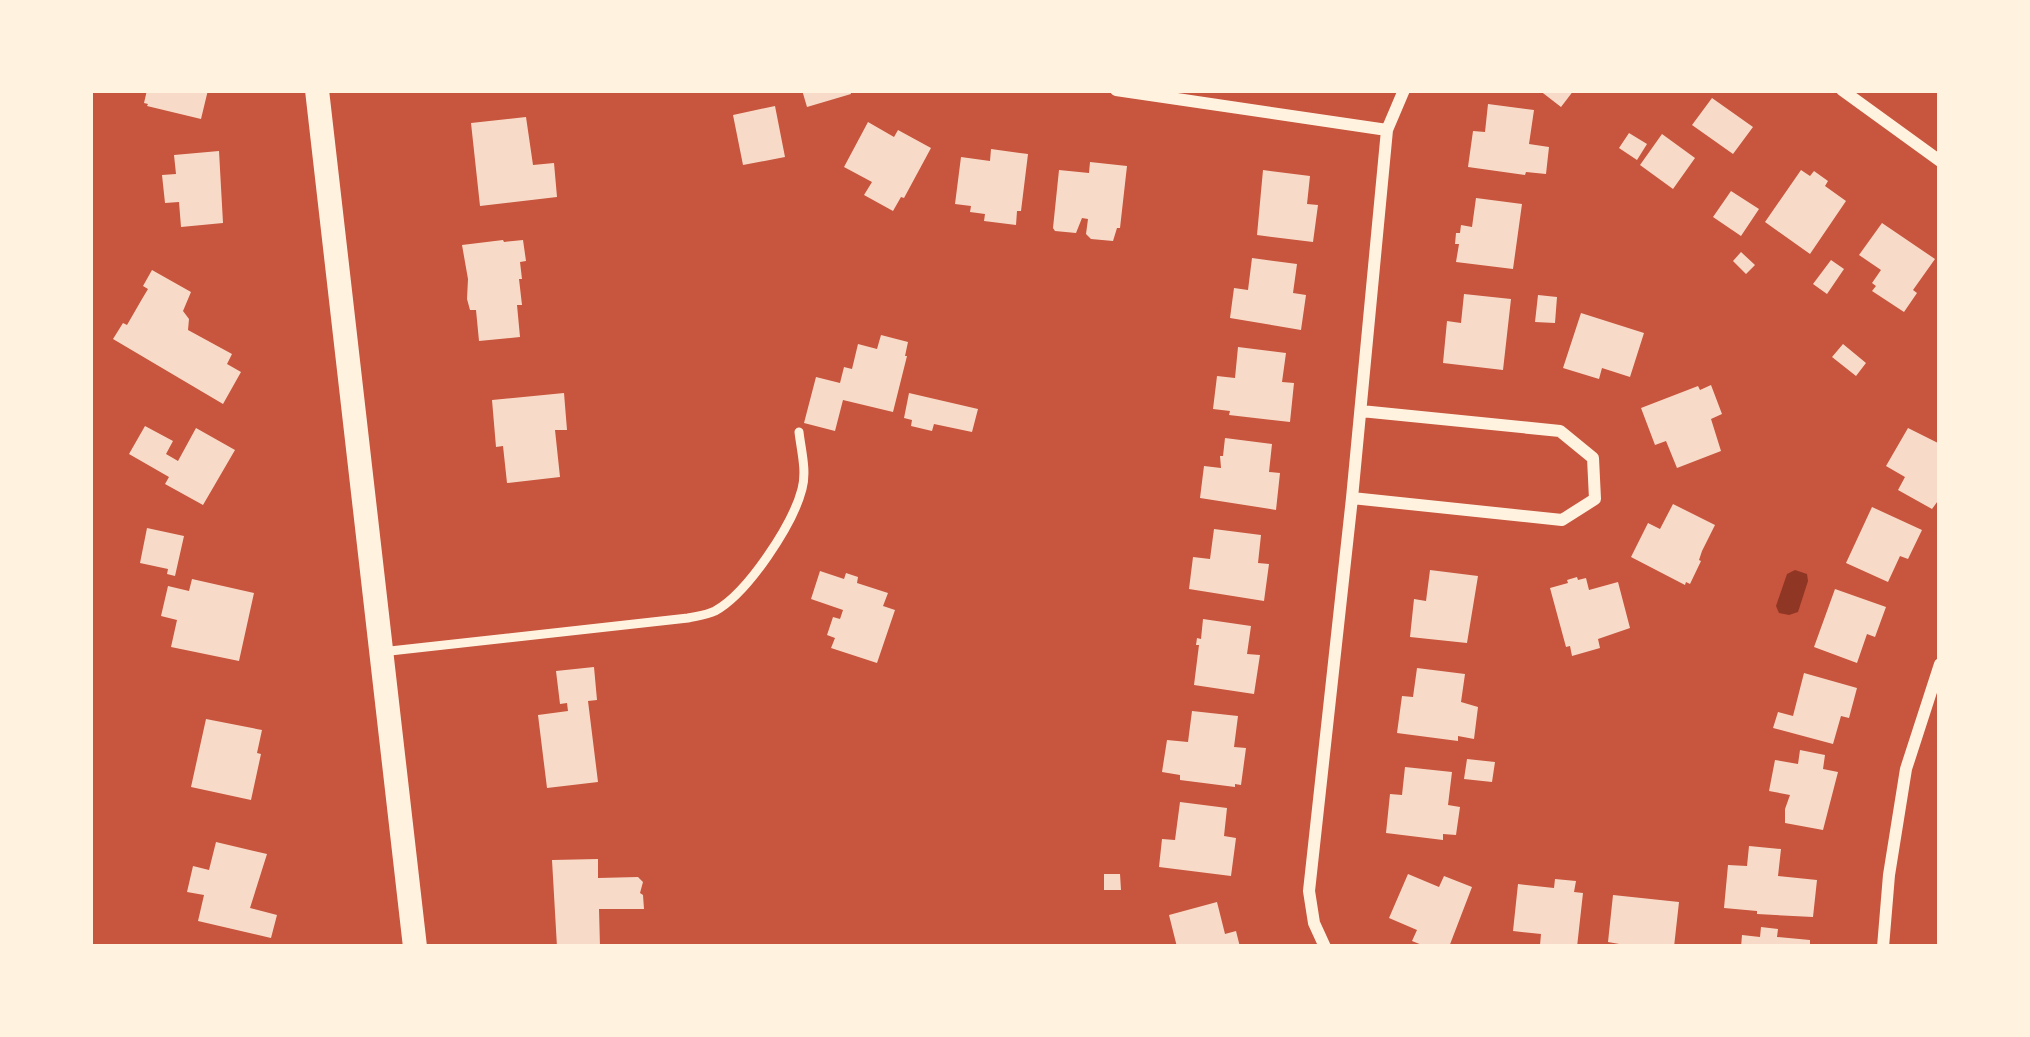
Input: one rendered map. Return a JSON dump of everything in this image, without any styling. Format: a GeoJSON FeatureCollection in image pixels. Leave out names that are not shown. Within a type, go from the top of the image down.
{"type":"FeatureCollection","features":[{"type":"Feature","properties":{"kind":"main road"},"geometry":{"type":"LineString","coordinates":[[316,90],[415,947]]}},
{"type":"Feature","properties":{"kind":"street"},"geometry":{"type":"LineString","coordinates":[[1116,90],[1388,130]]}},
{"type":"Feature","properties":{"kind":"street"},"geometry":{"type":"LineString","coordinates":[[1325,947],[1314,922],[1309,891],[1388,130],[1404,90]]}},
{"type":"Feature","properties":{"kind":"street"},"geometry":{"type":"LineString","coordinates":[[1842,90],[1860,95],[1940,161]]}},
{"type":"Feature","properties":{"kind":"street"},"geometry":{"type":"LineString","coordinates":[[1352,498],[1562,520],[1595,499],[1593,458],[1561,431],[1360,411]]}},
{"type":"Feature","properties":{"kind":"street"},"geometry":{"type":"LineString","coordinates":[[1883,947],[1906,769],[1940,664]]}},
{"type":"Feature","properties":{"kind":"lane"},"geometry":{"type":"LineString","coordinates":[[381,652],[712,613],[732,599],[764,560],[792,515],[803,485],[799,432]]}},
{"type":"Feature","properties":{"kind":"shaded area"},"geometry":{"type":"Polygon","coordinates":[[[1795,570],[1807,574],[1808,581],[1798,612],[1779,613],[1776,606],[1787,574],[1795,570]]]}},
{"type":"Feature","properties":{"kind":"building"},"geometry":{"type":"Polygon","coordinates":[[[147,90],[208,90],[201,119],[147,106],[147,90]]]}},
{"type":"Feature","properties":{"kind":"building"},"geometry":{"type":"Polygon","coordinates":[[[802,90],[850,90],[851,94],[807,107],[802,90]]]}},
{"type":"Feature","properties":{"kind":"building"},"geometry":{"type":"Polygon","coordinates":[[[1539,90],[1574,90],[1561,107],[1539,90]]]}},
{"type":"Feature","properties":{"kind":"building"},"geometry":{"type":"Polygon","coordinates":[[[1712,98],[1753,127],[1733,154],[1692,125],[1712,98]]]}},
{"type":"Feature","properties":{"kind":"building"},"geometry":{"type":"Polygon","coordinates":[[[1488,104],[1534,110],[1529,144],[1549,147],[1546,174],[1468,167],[1473,131],[1485,132],[1488,104]]]}},
{"type":"Feature","properties":{"kind":"building"},"geometry":{"type":"Polygon","coordinates":[[[775,106],[785,157],[743,165],[733,115],[775,106]]]}},
{"type":"Feature","properties":{"kind":"building"},"geometry":{"type":"Polygon","coordinates":[[[526,117],[533,165],[554,163],[557,197],[480,206],[471,123],[526,117]]]}},
{"type":"Feature","properties":{"kind":"building"},"geometry":{"type":"Polygon","coordinates":[[[868,122],[894,137],[898,130],[931,148],[893,211],[864,195],[872,182],[844,167],[868,122]]]}},
{"type":"Feature","properties":{"kind":"building"},"geometry":{"type":"Polygon","coordinates":[[[1629,133],[1647,144],[1637,160],[1619,148],[1629,133]]]}},
{"type":"Feature","properties":{"kind":"building"},"geometry":{"type":"Polygon","coordinates":[[[1662,134],[1695,158],[1673,189],[1640,165],[1662,134]]]}},
{"type":"Feature","properties":{"kind":"building"},"geometry":{"type":"Polygon","coordinates":[[[991,149],[1028,154],[1016,225],[984,221],[985,214],[955,204],[961,157],[990,161],[991,149]]]}},
{"type":"Feature","properties":{"kind":"building"},"geometry":{"type":"Polygon","coordinates":[[[219,151],[223,223],[181,227],[179,202],[165,203],[162,175],[176,174],[174,155],[219,151]]]}},
{"type":"Feature","properties":{"kind":"building"},"geometry":{"type":"Polygon","coordinates":[[[1090,162],[1127,166],[1120,228],[1113,241],[1091,239],[1086,234],[1088,219],[1082,218],[1076,233],[1053,228],[1059,170],[1089,173],[1090,162]]]}},
{"type":"Feature","properties":{"kind":"building"},"geometry":{"type":"Polygon","coordinates":[[[1263,170],[1310,176],[1307,204],[1318,205],[1313,242],[1257,235],[1263,170]]]}},
{"type":"Feature","properties":{"kind":"building"},"geometry":{"type":"Polygon","coordinates":[[[1801,170],[1810,176],[1814,171],[1846,201],[1810,254],[1765,222],[1801,170]]]}},
{"type":"Feature","properties":{"kind":"building"},"geometry":{"type":"Polygon","coordinates":[[[1731,191],[1759,209],[1741,236],[1713,217],[1731,191]]]}},
{"type":"Feature","properties":{"kind":"building"},"geometry":{"type":"Polygon","coordinates":[[[1476,198],[1522,204],[1513,269],[1456,262],[1456,233],[1461,225],[1472,227],[1476,198]]]}},
{"type":"Feature","properties":{"kind":"building"},"geometry":{"type":"Polygon","coordinates":[[[1882,223],[1935,259],[1904,312],[1872,291],[1881,270],[1859,255],[1882,223]]]}},
{"type":"Feature","properties":{"kind":"building"},"geometry":{"type":"Polygon","coordinates":[[[523,240],[522,305],[517,305],[520,337],[479,341],[476,310],[470,310],[467,299],[462,245],[523,240]]]}},
{"type":"Feature","properties":{"kind":"building"},"geometry":{"type":"Polygon","coordinates":[[[1741,252],[1755,265],[1746,274],[1733,261],[1741,252]]]}},
{"type":"Feature","properties":{"kind":"building"},"geometry":{"type":"Polygon","coordinates":[[[1252,258],[1297,264],[1293,293],[1306,295],[1301,330],[1230,318],[1234,288],[1248,290],[1252,258]]]}},
{"type":"Feature","properties":{"kind":"building"},"geometry":{"type":"Polygon","coordinates":[[[1831,260],[1844,269],[1827,294],[1813,284],[1831,260]]]}},
{"type":"Feature","properties":{"kind":"building"},"geometry":{"type":"Polygon","coordinates":[[[152,270],[191,292],[183,311],[189,319],[188,330],[232,354],[227,364],[241,372],[223,404],[113,339],[148,289],[143,286],[152,270]]]}},
{"type":"Feature","properties":{"kind":"building"},"geometry":{"type":"Polygon","coordinates":[[[1464,294],[1511,299],[1503,370],[1443,363],[1447,321],[1461,323],[1464,294]]]}},
{"type":"Feature","properties":{"kind":"building"},"geometry":{"type":"Polygon","coordinates":[[[1538,295],[1557,297],[1555,323],[1535,322],[1538,295]]]}},
{"type":"Feature","properties":{"kind":"building"},"geometry":{"type":"Polygon","coordinates":[[[1581,313],[1644,333],[1630,377],[1602,368],[1599,379],[1563,368],[1581,313]]]}},
{"type":"Feature","properties":{"kind":"building"},"geometry":{"type":"Polygon","coordinates":[[[881,335],[908,342],[893,412],[843,400],[835,431],[804,423],[816,377],[840,383],[844,367],[852,369],[858,344],[877,349],[881,335]]]}},
{"type":"Feature","properties":{"kind":"building"},"geometry":{"type":"Polygon","coordinates":[[[1843,344],[1866,363],[1856,376],[1832,357],[1843,344]]]}},
{"type":"Feature","properties":{"kind":"building"},"geometry":{"type":"Polygon","coordinates":[[[1238,347],[1286,353],[1282,382],[1294,383],[1290,422],[1213,409],[1217,376],[1235,378],[1238,347]]]}},
{"type":"Feature","properties":{"kind":"building"},"geometry":{"type":"Polygon","coordinates":[[[1711,385],[1722,414],[1711,419],[1721,451],[1677,468],[1666,441],[1655,445],[1641,408],[1711,385]]]}},
{"type":"Feature","properties":{"kind":"building"},"geometry":{"type":"Polygon","coordinates":[[[564,393],[567,430],[555,430],[560,477],[507,483],[503,446],[496,447],[492,400],[564,393]]]}},
{"type":"Feature","properties":{"kind":"building"},"geometry":{"type":"Polygon","coordinates":[[[909,393],[978,409],[972,432],[934,424],[932,431],[911,426],[912,420],[904,418],[909,393]]]}},
{"type":"Feature","properties":{"kind":"building"},"geometry":{"type":"Polygon","coordinates":[[[145,426],[173,441],[166,454],[178,461],[196,428],[235,450],[203,505],[165,484],[169,477],[129,454],[145,426]]]}},
{"type":"Feature","properties":{"kind":"building"},"geometry":{"type":"Polygon","coordinates":[[[1908,428],[1940,444],[1940,498],[1932,509],[1898,490],[1905,477],[1886,466],[1908,428]]]}},
{"type":"Feature","properties":{"kind":"building"},"geometry":{"type":"Polygon","coordinates":[[[1225,438],[1272,444],[1269,472],[1280,473],[1276,510],[1200,498],[1204,466],[1221,468],[1225,438]]]}},
{"type":"Feature","properties":{"kind":"building"},"geometry":{"type":"Polygon","coordinates":[[[1673,504],[1715,525],[1690,584],[1685,585],[1631,557],[1648,523],[1660,529],[1673,504]]]}},
{"type":"Feature","properties":{"kind":"building"},"geometry":{"type":"Polygon","coordinates":[[[1872,507],[1922,530],[1908,559],[1900,556],[1888,582],[1846,563],[1872,507]]]}},
{"type":"Feature","properties":{"kind":"building"},"geometry":{"type":"Polygon","coordinates":[[[147,528],[184,536],[175,576],[167,574],[168,569],[140,563],[147,528]]]}},
{"type":"Feature","properties":{"kind":"building"},"geometry":{"type":"Polygon","coordinates":[[[1214,529],[1261,535],[1258,563],[1269,564],[1264,601],[1189,589],[1193,557],[1210,559],[1214,529]]]}},
{"type":"Feature","properties":{"kind":"building"},"geometry":{"type":"Polygon","coordinates":[[[1430,570],[1478,576],[1467,643],[1410,637],[1414,599],[1426,601],[1430,570]]]}},
{"type":"Feature","properties":{"kind":"building"},"geometry":{"type":"Polygon","coordinates":[[[820,571],[844,579],[846,573],[858,577],[857,583],[888,593],[883,606],[895,610],[877,663],[831,648],[835,638],[827,635],[833,617],[840,619],[843,610],[811,599],[820,571]]]}},
{"type":"Feature","properties":{"kind":"building"},"geometry":{"type":"Polygon","coordinates":[[[1586,578],[1589,590],[1618,582],[1630,628],[1598,639],[1600,648],[1572,656],[1550,588],[1586,578]]]}},
{"type":"Feature","properties":{"kind":"building"},"geometry":{"type":"Polygon","coordinates":[[[192,579],[254,593],[239,661],[171,647],[177,620],[161,616],[168,586],[189,591],[192,579]]]}},
{"type":"Feature","properties":{"kind":"building"},"geometry":{"type":"Polygon","coordinates":[[[1835,589],[1886,607],[1875,637],[1867,634],[1857,663],[1814,647],[1835,589]]]}},
{"type":"Feature","properties":{"kind":"building"},"geometry":{"type":"Polygon","coordinates":[[[1203,619],[1251,626],[1247,654],[1260,655],[1254,694],[1194,685],[1203,619]]]}},
{"type":"Feature","properties":{"kind":"building"},"geometry":{"type":"Polygon","coordinates":[[[594,667],[597,700],[588,701],[598,782],[547,788],[538,715],[568,711],[567,703],[560,704],[556,671],[594,667]]]}},
{"type":"Feature","properties":{"kind":"building"},"geometry":{"type":"Polygon","coordinates":[[[1417,668],[1465,674],[1461,702],[1478,707],[1474,739],[1397,733],[1402,696],[1413,697],[1417,668]]]}},
{"type":"Feature","properties":{"kind":"building"},"geometry":{"type":"Polygon","coordinates":[[[1804,673],[1857,688],[1849,718],[1841,716],[1833,744],[1773,728],[1778,712],[1793,716],[1804,673]]]}},
{"type":"Feature","properties":{"kind":"building"},"geometry":{"type":"Polygon","coordinates":[[[1192,711],[1238,716],[1234,747],[1246,748],[1241,785],[1180,780],[1180,775],[1162,772],[1167,740],[1188,742],[1192,711]]]}},
{"type":"Feature","properties":{"kind":"building"},"geometry":{"type":"Polygon","coordinates":[[[206,719],[262,730],[251,800],[191,787],[206,719]]]}},
{"type":"Feature","properties":{"kind":"building"},"geometry":{"type":"Polygon","coordinates":[[[1800,750],[1825,755],[1823,769],[1838,772],[1823,830],[1785,823],[1790,795],[1769,791],[1775,760],[1798,764],[1800,750]]]}},
{"type":"Feature","properties":{"kind":"building"},"geometry":{"type":"Polygon","coordinates":[[[1467,759],[1495,762],[1492,782],[1464,779],[1467,759]]]}},
{"type":"Feature","properties":{"kind":"building"},"geometry":{"type":"Polygon","coordinates":[[[1405,767],[1452,772],[1448,805],[1460,807],[1456,835],[1443,834],[1443,840],[1386,833],[1390,794],[1402,795],[1405,767]]]}},
{"type":"Feature","properties":{"kind":"building"},"geometry":{"type":"Polygon","coordinates":[[[1180,802],[1227,808],[1224,836],[1236,838],[1231,876],[1159,867],[1162,839],[1175,840],[1180,802]]]}},
{"type":"Feature","properties":{"kind":"building"},"geometry":{"type":"Polygon","coordinates":[[[216,842],[267,854],[250,908],[277,915],[271,938],[198,921],[204,895],[187,892],[193,866],[209,870],[216,842]]]}},
{"type":"Feature","properties":{"kind":"building"},"geometry":{"type":"Polygon","coordinates":[[[1749,846],[1781,849],[1778,876],[1817,880],[1813,917],[1724,908],[1728,865],[1747,866],[1749,846]]]}},
{"type":"Feature","properties":{"kind":"building"},"geometry":{"type":"Polygon","coordinates":[[[598,859],[598,878],[638,877],[643,882],[644,909],[599,909],[600,947],[557,947],[552,860],[598,859]]]}},
{"type":"Feature","properties":{"kind":"building"},"geometry":{"type":"Polygon","coordinates":[[[1104,874],[1120,874],[1121,890],[1104,890],[1104,874]]]}},
{"type":"Feature","properties":{"kind":"building"},"geometry":{"type":"Polygon","coordinates":[[[1408,874],[1439,887],[1444,876],[1472,887],[1449,947],[1412,941],[1417,930],[1389,918],[1408,874]]]}},
{"type":"Feature","properties":{"kind":"building"},"geometry":{"type":"Polygon","coordinates":[[[1555,879],[1576,881],[1574,892],[1583,893],[1577,947],[1540,945],[1541,934],[1513,931],[1518,884],[1554,888],[1555,879]]]}},
{"type":"Feature","properties":{"kind":"building"},"geometry":{"type":"Polygon","coordinates":[[[1613,895],[1679,902],[1674,947],[1608,942],[1613,895]]]}},
{"type":"Feature","properties":{"kind":"building"},"geometry":{"type":"Polygon","coordinates":[[[1217,902],[1225,934],[1236,931],[1240,947],[1177,947],[1169,915],[1217,902]]]}},
{"type":"Feature","properties":{"kind":"building"},"geometry":{"type":"Polygon","coordinates":[[[1761,927],[1778,929],[1777,937],[1810,940],[1810,947],[1741,947],[1742,935],[1760,937],[1761,927]]]}}]}
